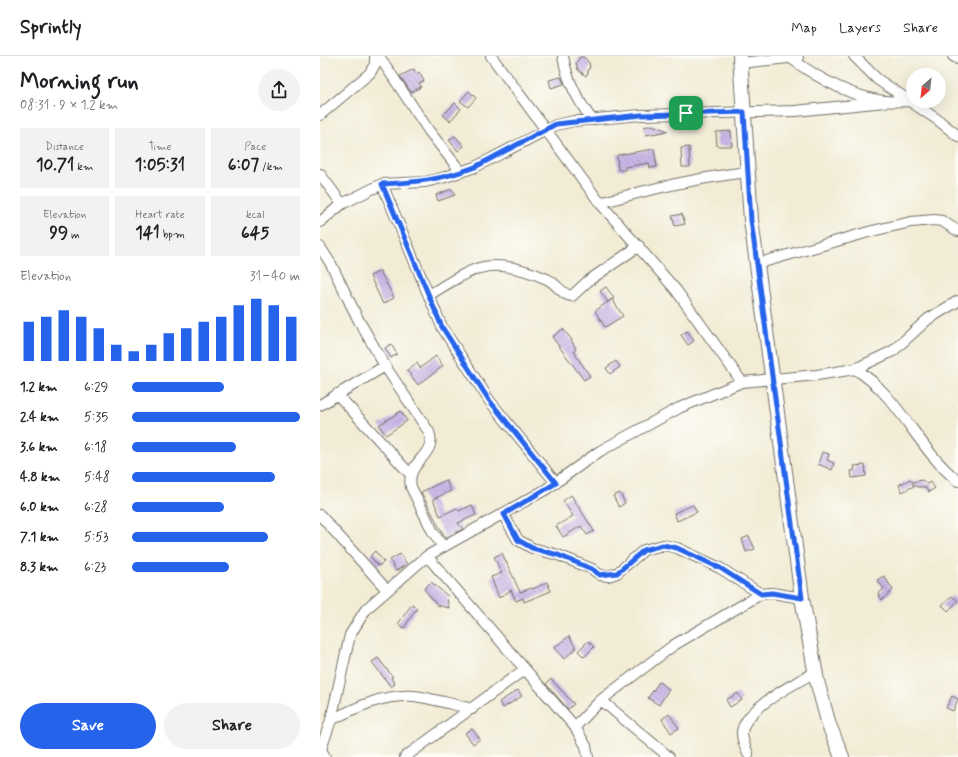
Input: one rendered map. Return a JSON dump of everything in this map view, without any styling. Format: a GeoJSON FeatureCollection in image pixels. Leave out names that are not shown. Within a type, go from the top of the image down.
{"type":"FeatureCollection","features":[{"type":"Feature","properties":{"kind":"street"},"geometry":{"type":"LineString","coordinates":[[320,114],[370,73],[375,64],[375,56]]}},
{"type":"Feature","properties":{"kind":"street"},"geometry":{"type":"LineString","coordinates":[[379,56],[429,131],[461,172]]}},
{"type":"Feature","properties":{"kind":"street"},"geometry":{"type":"LineString","coordinates":[[491,56],[600,203],[676,290],[742,382]]}},
{"type":"Feature","properties":{"kind":"street"},"geometry":{"type":"LineString","coordinates":[[563,56],[565,71],[576,97],[592,120]]}},
{"type":"Feature","properties":{"kind":"street"},"geometry":{"type":"LineString","coordinates":[[953,56],[958,59]]}},
{"type":"Feature","properties":{"kind":"street"},"geometry":{"type":"LineString","coordinates":[[842,757],[829,725],[815,672],[802,598],[756,264],[747,172],[740,60],[765,60],[796,57],[827,83],[849,92],[885,102]]}},
{"type":"Feature","properties":{"kind":"street"},"geometry":{"type":"LineString","coordinates":[[858,57],[877,79],[906,99]]}},
{"type":"Feature","properties":{"kind":"street"},"geometry":{"type":"LineString","coordinates":[[320,222],[342,204],[382,184],[425,182],[461,172],[475,167],[556,124],[641,115],[795,111],[906,101]]}},
{"type":"Feature","properties":{"kind":"street"},"geometry":{"type":"LineString","coordinates":[[919,108],[958,136]]}},
{"type":"Feature","properties":{"kind":"street"},"geometry":{"type":"LineString","coordinates":[[600,203],[651,189],[702,178],[747,172]]}},
{"type":"Feature","properties":{"kind":"street"},"geometry":{"type":"LineString","coordinates":[[320,174],[342,204]]}},
{"type":"Feature","properties":{"kind":"street"},"geometry":{"type":"LineString","coordinates":[[382,184],[442,327],[489,400],[556,483]]}},
{"type":"Feature","properties":{"kind":"street"},"geometry":{"type":"LineString","coordinates":[[756,264],[872,231],[911,222],[934,220],[942,221],[958,231]]}},
{"type":"Feature","properties":{"kind":"street"},"geometry":{"type":"LineString","coordinates":[[428,295],[477,269],[497,266],[514,268],[548,279],[567,294],[572,296],[588,281],[639,246]]}},
{"type":"Feature","properties":{"kind":"street"},"geometry":{"type":"LineString","coordinates":[[320,247],[335,271],[358,319],[385,366],[429,432],[432,439],[426,453],[410,474]]}},
{"type":"Feature","properties":{"kind":"street"},"geometry":{"type":"LineString","coordinates":[[323,757],[320,752],[331,720],[350,635],[366,609],[427,556],[504,514],[556,483],[600,451],[646,424],[679,408],[742,382],[816,375],[855,369],[893,351],[928,319],[958,301]]}},
{"type":"Feature","properties":{"kind":"street"},"geometry":{"type":"LineString","coordinates":[[320,405],[385,366]]}},
{"type":"Feature","properties":{"kind":"street"},"geometry":{"type":"LineString","coordinates":[[855,369],[869,378],[885,393],[924,447],[958,481]]}},
{"type":"Feature","properties":{"kind":"street"},"geometry":{"type":"LineString","coordinates":[[337,394],[410,474],[411,487],[433,532],[443,547]]}},
{"type":"Feature","properties":{"kind":"street"},"geometry":{"type":"LineString","coordinates":[[504,514],[518,540],[532,548],[572,560],[592,569],[600,575],[617,573],[644,550],[663,545],[677,548],[720,568],[761,594]]}},
{"type":"Feature","properties":{"kind":"street"},"geometry":{"type":"LineString","coordinates":[[320,515],[387,590]]}},
{"type":"Feature","properties":{"kind":"street"},"geometry":{"type":"LineString","coordinates":[[427,556],[575,727],[586,746],[588,757]]}},
{"type":"Feature","properties":{"kind":"street"},"geometry":{"type":"LineString","coordinates":[[575,727],[601,700],[674,645],[761,594],[772,593],[802,598]]}},
{"type":"Feature","properties":{"kind":"street"},"geometry":{"type":"LineString","coordinates":[[405,757],[525,669]]}},
{"type":"Feature","properties":{"kind":"street"},"geometry":{"type":"LineString","coordinates":[[747,756],[742,732],[745,723],[753,711],[815,672]]}},
{"type":"Feature","properties":{"kind":"street"},"geometry":{"type":"LineString","coordinates":[[331,720],[372,702],[395,697],[415,696],[472,709]]}},
{"type":"Feature","properties":{"kind":"street"},"geometry":{"type":"LineString","coordinates":[[601,700],[669,757]]}},
{"type":"Feature","properties":{"kind":"building"},"geometry":{"type":"Polygon","coordinates":[[[580,57],[584,57],[589,63],[590,68],[588,69],[586,76],[578,70],[576,63],[580,57]]]}},
{"type":"Feature","properties":{"kind":"building"},"geometry":{"type":"Polygon","coordinates":[[[414,69],[416,74],[419,72],[424,81],[419,83],[421,87],[411,92],[400,76],[414,69]]]}},
{"type":"Feature","properties":{"kind":"building"},"geometry":{"type":"Polygon","coordinates":[[[561,77],[564,84],[551,88],[549,80],[561,77]]]}},
{"type":"Feature","properties":{"kind":"building"},"geometry":{"type":"Polygon","coordinates":[[[469,91],[476,98],[468,107],[460,101],[469,91]]]}},
{"type":"Feature","properties":{"kind":"building"},"geometry":{"type":"Polygon","coordinates":[[[455,103],[461,109],[450,121],[443,115],[455,103]]]}},
{"type":"Feature","properties":{"kind":"building"},"geometry":{"type":"Polygon","coordinates":[[[652,125],[668,131],[646,135],[644,127],[652,125]]]}},
{"type":"Feature","properties":{"kind":"building"},"geometry":{"type":"Polygon","coordinates":[[[731,131],[732,146],[717,146],[716,132],[731,131]]]}},
{"type":"Feature","properties":{"kind":"building"},"geometry":{"type":"Polygon","coordinates":[[[455,136],[464,146],[458,151],[449,140],[455,136]]]}},
{"type":"Feature","properties":{"kind":"building"},"geometry":{"type":"Polygon","coordinates":[[[689,147],[690,167],[682,167],[681,148],[689,147]]]}},
{"type":"Feature","properties":{"kind":"building"},"geometry":{"type":"Polygon","coordinates":[[[654,149],[657,167],[650,168],[649,163],[625,167],[625,170],[618,170],[617,155],[654,149]]]}},
{"type":"Feature","properties":{"kind":"building"},"geometry":{"type":"Polygon","coordinates":[[[452,189],[455,195],[438,201],[436,195],[452,189]]]}},
{"type":"Feature","properties":{"kind":"building"},"geometry":{"type":"Polygon","coordinates":[[[682,214],[685,224],[675,226],[672,216],[682,214]]]}},
{"type":"Feature","properties":{"kind":"building"},"geometry":{"type":"Polygon","coordinates":[[[380,271],[394,298],[383,304],[370,276],[380,271]]]}},
{"type":"Feature","properties":{"kind":"building"},"geometry":{"type":"Polygon","coordinates":[[[606,287],[614,298],[608,302],[600,291],[606,287]]]}},
{"type":"Feature","properties":{"kind":"building"},"geometry":{"type":"Polygon","coordinates":[[[612,299],[623,316],[605,327],[595,311],[612,299]]]}},
{"type":"Feature","properties":{"kind":"building"},"geometry":{"type":"Polygon","coordinates":[[[563,329],[572,340],[576,349],[574,351],[577,357],[590,376],[584,380],[552,337],[563,329]]]}},
{"type":"Feature","properties":{"kind":"building"},"geometry":{"type":"Polygon","coordinates":[[[687,331],[694,341],[688,345],[681,335],[687,331]]]}},
{"type":"Feature","properties":{"kind":"building"},"geometry":{"type":"Polygon","coordinates":[[[391,344],[397,354],[391,358],[385,348],[391,344]]]}},
{"type":"Feature","properties":{"kind":"building"},"geometry":{"type":"Polygon","coordinates":[[[436,356],[443,366],[418,385],[407,370],[417,363],[420,368],[436,356]]]}},
{"type":"Feature","properties":{"kind":"building"},"geometry":{"type":"Polygon","coordinates":[[[616,361],[620,367],[610,374],[606,368],[616,361]]]}},
{"type":"Feature","properties":{"kind":"building"},"geometry":{"type":"Polygon","coordinates":[[[401,411],[407,421],[386,435],[379,425],[401,411]]]}},
{"type":"Feature","properties":{"kind":"building"},"geometry":{"type":"Polygon","coordinates":[[[822,452],[829,454],[827,460],[834,463],[832,470],[818,464],[822,452]]]}},
{"type":"Feature","properties":{"kind":"building"},"geometry":{"type":"Polygon","coordinates":[[[865,465],[866,476],[852,478],[851,471],[855,470],[854,466],[865,465]]]}},
{"type":"Feature","properties":{"kind":"building"},"geometry":{"type":"Polygon","coordinates":[[[910,479],[912,482],[922,480],[927,484],[930,482],[935,488],[929,492],[925,487],[917,487],[912,483],[914,486],[902,492],[899,485],[910,479]]]}},
{"type":"Feature","properties":{"kind":"building"},"geometry":{"type":"Polygon","coordinates":[[[446,480],[451,491],[433,499],[440,516],[457,508],[459,511],[472,505],[476,515],[458,523],[463,529],[445,538],[421,492],[446,480]]]}},
{"type":"Feature","properties":{"kind":"building"},"geometry":{"type":"Polygon","coordinates":[[[620,493],[625,503],[619,507],[613,496],[620,493]]]}},
{"type":"Feature","properties":{"kind":"building"},"geometry":{"type":"Polygon","coordinates":[[[571,495],[594,531],[587,535],[581,526],[563,537],[556,526],[573,516],[563,501],[571,495]]]}},
{"type":"Feature","properties":{"kind":"building"},"geometry":{"type":"Polygon","coordinates":[[[693,505],[697,512],[677,521],[674,513],[693,505]]]}},
{"type":"Feature","properties":{"kind":"building"},"geometry":{"type":"Polygon","coordinates":[[[749,536],[755,549],[746,552],[742,539],[749,536]]]}},
{"type":"Feature","properties":{"kind":"building"},"geometry":{"type":"Polygon","coordinates":[[[375,551],[384,562],[378,566],[370,556],[375,551]]]}},
{"type":"Feature","properties":{"kind":"building"},"geometry":{"type":"Polygon","coordinates":[[[502,553],[520,592],[533,589],[547,582],[551,591],[524,602],[523,598],[516,601],[511,590],[499,598],[491,577],[502,573],[494,557],[502,553]]]}},
{"type":"Feature","properties":{"kind":"building"},"geometry":{"type":"Polygon","coordinates":[[[400,554],[407,564],[396,571],[390,560],[400,554]]]}},
{"type":"Feature","properties":{"kind":"building"},"geometry":{"type":"Polygon","coordinates":[[[884,576],[893,590],[882,600],[878,594],[884,589],[877,580],[884,576]]]}},
{"type":"Feature","properties":{"kind":"building"},"geometry":{"type":"Polygon","coordinates":[[[431,582],[449,597],[447,599],[449,608],[437,605],[424,589],[431,582]]]}},
{"type":"Feature","properties":{"kind":"building"},"geometry":{"type":"Polygon","coordinates":[[[952,596],[958,601],[948,611],[942,605],[952,596]]]}},
{"type":"Feature","properties":{"kind":"building"},"geometry":{"type":"Polygon","coordinates":[[[412,604],[417,608],[404,628],[398,624],[412,604]]]}},
{"type":"Feature","properties":{"kind":"building"},"geometry":{"type":"Polygon","coordinates":[[[569,636],[576,648],[564,659],[554,648],[569,636]]]}},
{"type":"Feature","properties":{"kind":"building"},"geometry":{"type":"Polygon","coordinates":[[[588,641],[594,647],[584,657],[578,651],[588,641]]]}},
{"type":"Feature","properties":{"kind":"building"},"geometry":{"type":"Polygon","coordinates":[[[378,658],[393,677],[391,678],[395,684],[391,687],[372,662],[378,658]]]}},
{"type":"Feature","properties":{"kind":"building"},"geometry":{"type":"Polygon","coordinates":[[[551,679],[574,704],[568,709],[546,684],[551,679]]]}},
{"type":"Feature","properties":{"kind":"building"},"geometry":{"type":"Polygon","coordinates":[[[659,682],[669,689],[659,705],[648,698],[659,682]]]}},
{"type":"Feature","properties":{"kind":"building"},"geometry":{"type":"Polygon","coordinates":[[[518,690],[522,696],[503,708],[499,702],[518,690]]]}},
{"type":"Feature","properties":{"kind":"building"},"geometry":{"type":"Polygon","coordinates":[[[738,693],[742,700],[730,707],[726,700],[738,693]]]}},
{"type":"Feature","properties":{"kind":"building"},"geometry":{"type":"Polygon","coordinates":[[[952,696],[958,699],[953,711],[946,708],[952,696]]]}},
{"type":"Feature","properties":{"kind":"building"},"geometry":{"type":"Polygon","coordinates":[[[669,714],[679,728],[671,733],[662,719],[669,714]]]}},
{"type":"Feature","properties":{"kind":"building"},"geometry":{"type":"Polygon","coordinates":[[[472,729],[480,739],[473,744],[465,733],[472,729]]]}},
{"type":"Feature","properties":{"kind":"route"},"geometry":{"type":"LineString","coordinates":[[744,112],[747,172],[756,264],[802,598],[772,593],[761,594],[720,568],[677,548],[663,545],[644,550],[617,573],[608,576],[600,575],[592,569],[558,555],[532,548],[518,540],[504,514],[556,483],[517,437],[489,400],[442,327],[382,184],[412,184],[442,178],[461,172],[475,167],[556,124],[641,115],[686,113],[744,112]]}}]}
